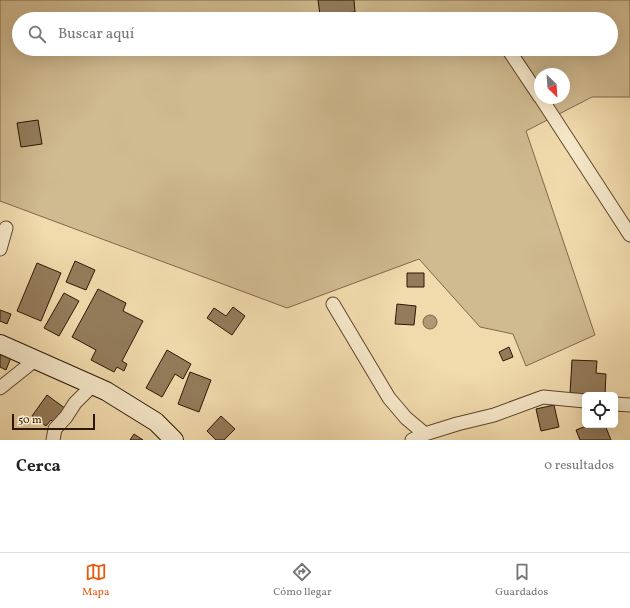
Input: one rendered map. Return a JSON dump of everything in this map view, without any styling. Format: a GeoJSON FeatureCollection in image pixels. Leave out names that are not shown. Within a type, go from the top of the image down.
{"type":"FeatureCollection","features":[{"type":"Feature","properties":{"kind":"street"},"geometry":{"type":"LineString","coordinates":[[513,56],[534,89]]}},
{"type":"Feature","properties":{"kind":"street"},"geometry":{"type":"LineString","coordinates":[[544,104],[630,235]]}},
{"type":"Feature","properties":{"kind":"street"},"geometry":{"type":"LineString","coordinates":[[0,249],[6,228]]}},
{"type":"Feature","properties":{"kind":"street"},"geometry":{"type":"LineString","coordinates":[[333,304],[389,398],[406,418],[425,434]]}},
{"type":"Feature","properties":{"kind":"street"},"geometry":{"type":"LineString","coordinates":[[0,344],[106,391],[156,422],[174,440]]}},
{"type":"Feature","properties":{"kind":"street"},"geometry":{"type":"LineString","coordinates":[[0,388],[35,360]]}},
{"type":"Feature","properties":{"kind":"street"},"geometry":{"type":"LineString","coordinates":[[53,440],[55,429],[66,417],[75,403],[93,385]]}},
{"type":"Feature","properties":{"kind":"street"},"geometry":{"type":"LineString","coordinates":[[412,440],[425,434],[494,414],[543,397],[582,401]]}},
{"type":"Feature","properties":{"kind":"street"},"geometry":{"type":"LineString","coordinates":[[618,404],[630,405]]}},
{"type":"Feature","properties":{"kind":"shaded area"},"geometry":{"type":"Polygon","coordinates":[[[0,0],[630,0],[630,97],[592,97],[526,131],[595,335],[526,366],[513,334],[480,327],[419,259],[287,308],[0,201],[0,0]]]}},
{"type":"Feature","properties":{"kind":"shaded area"},"geometry":{"type":"Polygon","coordinates":[[[430,315],[435,317],[437,322],[435,327],[430,329],[425,327],[423,322],[425,317],[430,315]]]}},
{"type":"Feature","properties":{"kind":"building"},"geometry":{"type":"Polygon","coordinates":[[[318,0],[354,0],[355,12],[320,12],[318,0]]]}},
{"type":"Feature","properties":{"kind":"building"},"geometry":{"type":"Polygon","coordinates":[[[38,120],[42,144],[21,147],[17,123],[38,120]]]}},
{"type":"Feature","properties":{"kind":"building"},"geometry":{"type":"Polygon","coordinates":[[[75,261],[95,270],[86,290],[66,282],[75,261]]]}},
{"type":"Feature","properties":{"kind":"building"},"geometry":{"type":"Polygon","coordinates":[[[37,263],[61,273],[41,321],[17,311],[37,263]]]}},
{"type":"Feature","properties":{"kind":"building"},"geometry":{"type":"Polygon","coordinates":[[[407,273],[424,273],[424,287],[407,287],[407,273]]]}},
{"type":"Feature","properties":{"kind":"building"},"geometry":{"type":"Polygon","coordinates":[[[98,289],[126,303],[123,311],[143,321],[122,361],[127,364],[124,371],[117,367],[114,372],[91,360],[96,350],[72,337],[98,289]]]}},
{"type":"Feature","properties":{"kind":"building"},"geometry":{"type":"Polygon","coordinates":[[[64,293],[79,301],[59,336],[44,328],[64,293]]]}},
{"type":"Feature","properties":{"kind":"building"},"geometry":{"type":"Polygon","coordinates":[[[397,304],[416,306],[414,325],[395,324],[397,304]]]}},
{"type":"Feature","properties":{"kind":"building"},"geometry":{"type":"Polygon","coordinates":[[[233,307],[245,316],[232,335],[207,318],[214,308],[226,316],[233,307]]]}},
{"type":"Feature","properties":{"kind":"building"},"geometry":{"type":"Polygon","coordinates":[[[0,310],[11,314],[7,324],[0,321],[0,310]]]}},
{"type":"Feature","properties":{"kind":"building"},"geometry":{"type":"Polygon","coordinates":[[[509,347],[513,357],[503,361],[499,352],[509,347]]]}},
{"type":"Feature","properties":{"kind":"building"},"geometry":{"type":"Polygon","coordinates":[[[167,350],[191,364],[183,379],[175,374],[162,397],[146,388],[167,350]]]}},
{"type":"Feature","properties":{"kind":"building"},"geometry":{"type":"Polygon","coordinates":[[[3,351],[12,355],[6,370],[0,367],[0,357],[3,351]]]}},
{"type":"Feature","properties":{"kind":"building"},"geometry":{"type":"Polygon","coordinates":[[[572,360],[597,361],[596,373],[606,374],[605,392],[570,393],[572,360]]]}},
{"type":"Feature","properties":{"kind":"building"},"geometry":{"type":"Polygon","coordinates":[[[190,372],[211,380],[199,412],[178,404],[190,372]]]}},
{"type":"Feature","properties":{"kind":"building"},"geometry":{"type":"Polygon","coordinates":[[[47,395],[66,409],[55,424],[51,420],[46,426],[32,416],[47,395]]]}},
{"type":"Feature","properties":{"kind":"building"},"geometry":{"type":"Polygon","coordinates":[[[554,405],[559,427],[541,431],[536,409],[554,405]]]}},
{"type":"Feature","properties":{"kind":"building"},"geometry":{"type":"Polygon","coordinates":[[[221,416],[235,429],[224,440],[216,440],[207,431],[221,416]]]}},
{"type":"Feature","properties":{"kind":"building"},"geometry":{"type":"Polygon","coordinates":[[[582,428],[606,428],[611,440],[580,440],[576,430],[582,428]]]}},
{"type":"Feature","properties":{"kind":"building"},"geometry":{"type":"Polygon","coordinates":[[[134,434],[143,440],[130,440],[134,434]]]}}]}
